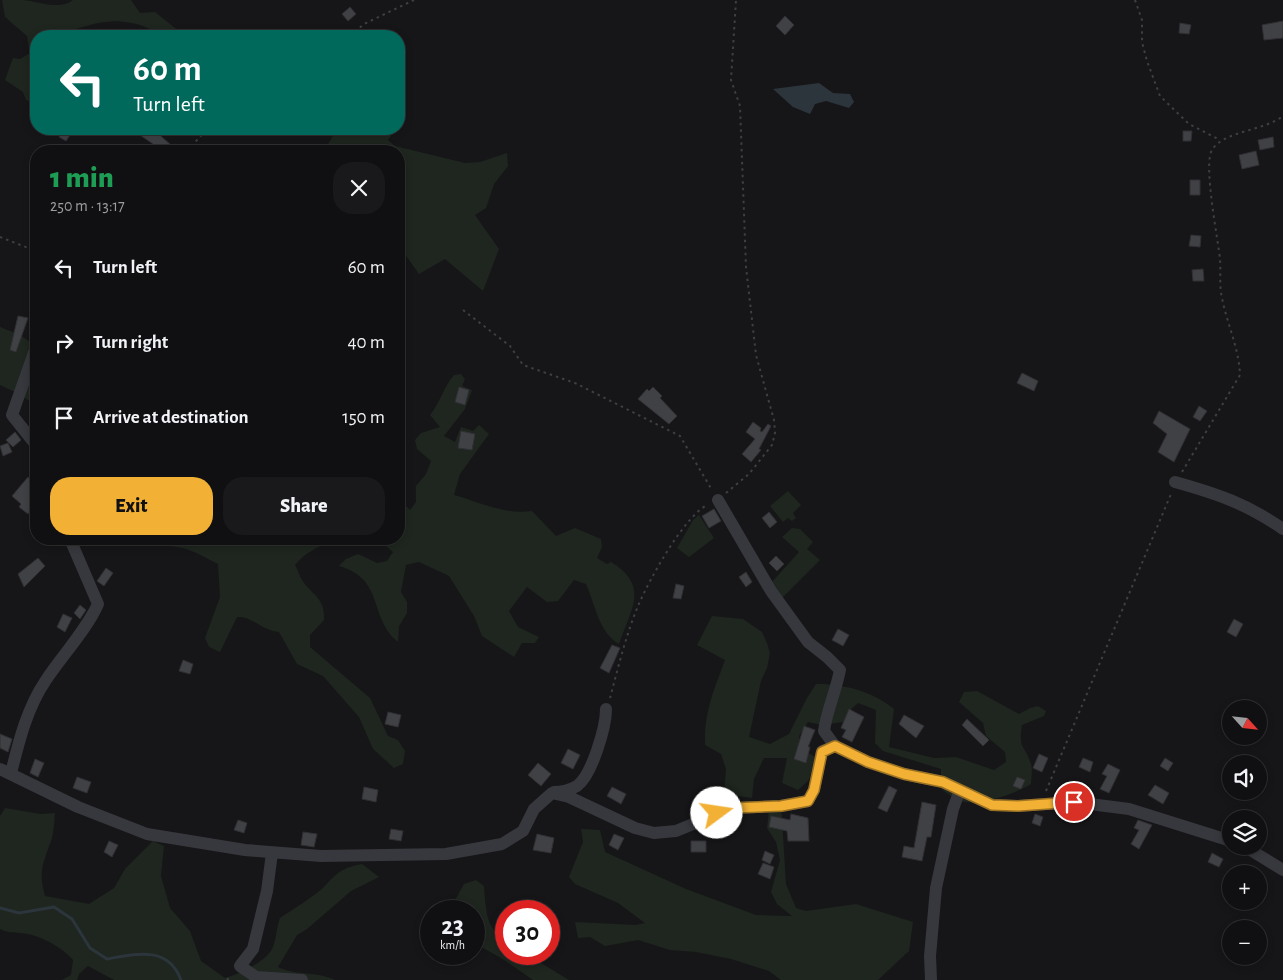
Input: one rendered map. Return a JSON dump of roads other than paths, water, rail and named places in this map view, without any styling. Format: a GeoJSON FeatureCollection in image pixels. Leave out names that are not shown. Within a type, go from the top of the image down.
{"type":"FeatureCollection","features":[{"type":"Feature","properties":{"kind":"street"},"geometry":{"type":"LineString","coordinates":[[30,364],[12,415],[30,438]]}},
{"type":"Feature","properties":{"kind":"street"},"geometry":{"type":"LineString","coordinates":[[1175,482],[1216,494],[1256,511],[1283,530]]}},
{"type":"Feature","properties":{"kind":"street"},"geometry":{"type":"LineString","coordinates":[[718,500],[771,591],[808,642],[840,670],[835,695],[826,718],[824,731],[835,746],[868,762],[904,774],[943,782],[992,805],[1018,806],[1074,802],[1129,809],[1222,838]]}},
{"type":"Feature","properties":{"kind":"street"},"geometry":{"type":"LineString","coordinates":[[73,545],[98,604],[91,620],[77,635],[44,682],[23,726],[5,771],[78,807],[147,834],[244,850],[321,856],[446,854],[502,844],[524,831],[534,809],[552,792],[564,792],[582,780],[598,746],[606,709]]}},
{"type":"Feature","properties":{"kind":"street"},"geometry":{"type":"LineString","coordinates":[[552,792],[575,799],[635,828],[654,833],[676,831],[732,808],[781,806],[808,801],[814,790],[822,752],[835,746]]}},
{"type":"Feature","properties":{"kind":"street"},"geometry":{"type":"LineString","coordinates":[[931,980],[930,956],[936,888],[953,809],[960,790]]}},
{"type":"Feature","properties":{"kind":"street"},"geometry":{"type":"LineString","coordinates":[[272,852],[267,891],[253,949],[240,966],[256,978],[302,980]]}},
{"type":"Feature","properties":{"kind":"street"},"geometry":{"type":"LineString","coordinates":[[1259,855],[1283,870]]}},
{"type":"Feature","properties":{"kind":"waterway"},"geometry":{"type":"LineString","coordinates":[[0,908],[19,913],[54,907],[72,919],[90,948],[107,959],[150,954],[168,961],[181,980]]}}]}
